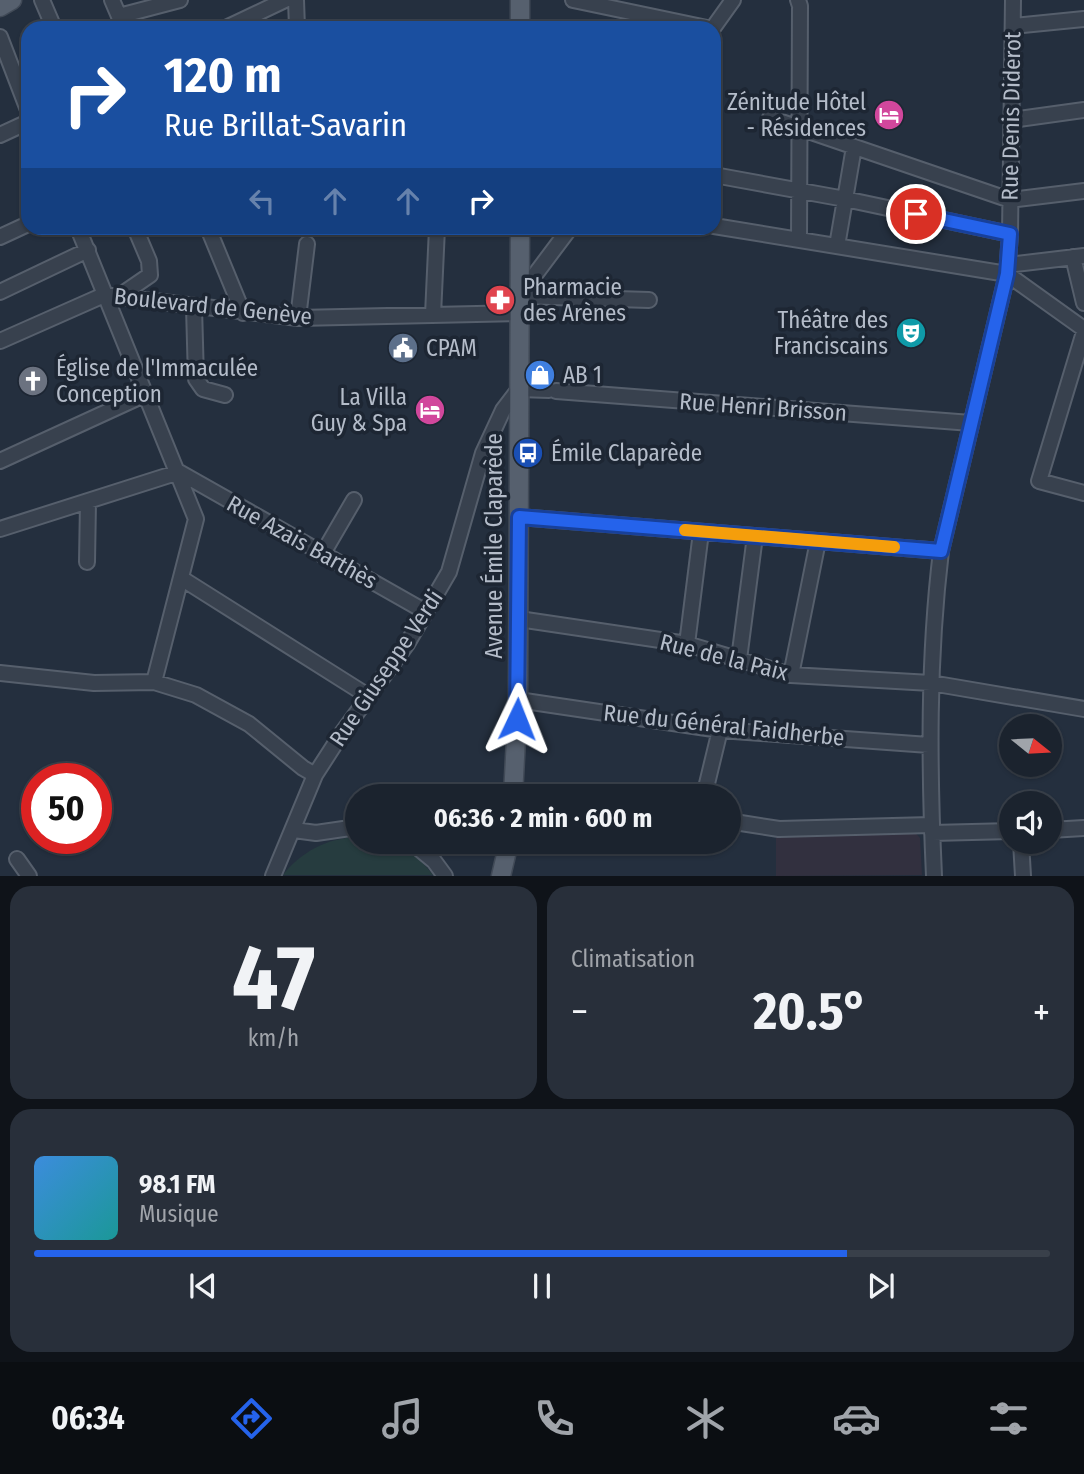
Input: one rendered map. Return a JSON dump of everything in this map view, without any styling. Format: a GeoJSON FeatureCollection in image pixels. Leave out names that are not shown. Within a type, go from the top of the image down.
{"type":"FeatureCollection","features":[{"type":"Feature","properties":{"kind":"main road"},"geometry":{"type":"LineString","coordinates":[[0,7],[12,0]]}},
{"type":"Feature","properties":{"kind":"main road"},"geometry":{"type":"LineString","coordinates":[[520,0],[520,21]]}},
{"type":"Feature","properties":{"kind":"main road","name":"Avenue Émile Claparède"},"geometry":{"type":"LineString","coordinates":[[514,784],[519,618],[520,235]]}},
{"type":"Feature","properties":{"kind":"main road"},"geometry":{"type":"LineString","coordinates":[[501,876],[506,854]]}},
{"type":"Feature","properties":{"kind":"street"},"geometry":{"type":"LineString","coordinates":[[42,0],[51,21]]}},
{"type":"Feature","properties":{"kind":"street"},"geometry":{"type":"LineString","coordinates":[[112,0],[121,21]]}},
{"type":"Feature","properties":{"kind":"street"},"geometry":{"type":"LineString","coordinates":[[124,21],[180,0]]}},
{"type":"Feature","properties":{"kind":"street"},"geometry":{"type":"LineString","coordinates":[[241,21],[285,0]]}},
{"type":"Feature","properties":{"kind":"street"},"geometry":{"type":"LineString","coordinates":[[296,0],[296,21]]}},
{"type":"Feature","properties":{"kind":"street"},"geometry":{"type":"LineString","coordinates":[[573,0],[616,4],[683,21]]}},
{"type":"Feature","properties":{"kind":"street"},"geometry":{"type":"LineString","coordinates":[[716,21],[733,0]]}},
{"type":"Feature","properties":{"kind":"street"},"geometry":{"type":"LineString","coordinates":[[798,0],[799,240]]}},
{"type":"Feature","properties":{"kind":"street","name":"Rue Denis Diderot"},"geometry":{"type":"LineString","coordinates":[[934,876],[929,745],[941,551],[1008,269],[1013,26],[1010,1]]}},
{"type":"Feature","properties":{"kind":"street"},"geometry":{"type":"LineString","coordinates":[[1013,26],[1084,19]]}},
{"type":"Feature","properties":{"kind":"street"},"geometry":{"type":"LineString","coordinates":[[0,37],[21,92]]}},
{"type":"Feature","properties":{"kind":"street"},"geometry":{"type":"LineString","coordinates":[[1012,120],[1084,110]]}},
{"type":"Feature","properties":{"kind":"street"},"geometry":{"type":"LineString","coordinates":[[770,118],[1010,200],[1084,191]]}},
{"type":"Feature","properties":{"kind":"street"},"geometry":{"type":"LineString","coordinates":[[0,135],[21,125]]}},
{"type":"Feature","properties":{"kind":"street"},"geometry":{"type":"LineString","coordinates":[[837,246],[854,147]]}},
{"type":"Feature","properties":{"kind":"street"},"geometry":{"type":"LineString","coordinates":[[721,176],[1010,234]]}},
{"type":"Feature","properties":{"kind":"street"},"geometry":{"type":"LineString","coordinates":[[0,237],[21,227]]}},
{"type":"Feature","properties":{"kind":"street"},"geometry":{"type":"LineString","coordinates":[[721,227],[1008,269],[1079,256],[1084,303]]}},
{"type":"Feature","properties":{"kind":"street"},"geometry":{"type":"LineString","coordinates":[[81,235],[111,296],[146,394],[196,519],[154,682]]}},
{"type":"Feature","properties":{"kind":"street"},"geometry":{"type":"LineString","coordinates":[[137,235],[149,268],[150,293],[155,302]]}},
{"type":"Feature","properties":{"kind":"street"},"geometry":{"type":"LineString","coordinates":[[211,235],[243,313]]}},
{"type":"Feature","properties":{"kind":"street"},"geometry":{"type":"LineString","coordinates":[[433,315],[437,235]]}},
{"type":"Feature","properties":{"kind":"street"},"geometry":{"type":"LineString","coordinates":[[519,304],[565,235]]}},
{"type":"Feature","properties":{"kind":"street"},"geometry":{"type":"LineString","coordinates":[[298,318],[307,244]]}},
{"type":"Feature","properties":{"kind":"street"},"geometry":{"type":"LineString","coordinates":[[0,292],[88,250]]}},
{"type":"Feature","properties":{"kind":"street"},"geometry":{"type":"LineString","coordinates":[[111,296],[149,268]]}},
{"type":"Feature","properties":{"kind":"street"},"geometry":{"type":"LineString","coordinates":[[1008,269],[1084,330],[1039,481],[1084,493]]}},
{"type":"Feature","properties":{"kind":"street","name":"Boulevard de Genève"},"geometry":{"type":"LineString","coordinates":[[0,341],[111,296],[298,318],[433,315],[519,304],[649,300]]}},
{"type":"Feature","properties":{"kind":"street"},"geometry":{"type":"LineString","coordinates":[[194,307],[196,379],[203,390],[225,395]]}},
{"type":"Feature","properties":{"kind":"street","name":"Rue Henri Brisson"},"geometry":{"type":"LineString","coordinates":[[519,390],[971,423]]}},
{"type":"Feature","properties":{"kind":"street","name":"Rue Giuseppe Verdi"},"geometry":{"type":"LineString","coordinates":[[273,876],[315,775],[407,644],[449,572],[483,453],[503,410],[519,390]]}},
{"type":"Feature","properties":{"kind":"street"},"geometry":{"type":"LineString","coordinates":[[0,461],[146,394]]}},
{"type":"Feature","properties":{"kind":"street"},"geometry":{"type":"LineString","coordinates":[[0,529],[179,472]]}},
{"type":"Feature","properties":{"kind":"street","name":"Rue Azais Barthès"},"geometry":{"type":"LineString","coordinates":[[179,472],[322,555],[426,611]]}},
{"type":"Feature","properties":{"kind":"street"},"geometry":{"type":"LineString","coordinates":[[322,555],[355,499]]}},
{"type":"Feature","properties":{"kind":"street"},"geometry":{"type":"LineString","coordinates":[[87,562],[88,502]]}},
{"type":"Feature","properties":{"kind":"street"},"geometry":{"type":"LineString","coordinates":[[519,517],[941,551]]}},
{"type":"Feature","properties":{"kind":"street"},"geometry":{"type":"LineString","coordinates":[[687,644],[701,531]]}},
{"type":"Feature","properties":{"kind":"street"},"geometry":{"type":"LineString","coordinates":[[739,659],[755,536]]}},
{"type":"Feature","properties":{"kind":"street"},"geometry":{"type":"LineString","coordinates":[[791,674],[818,541]]}},
{"type":"Feature","properties":{"kind":"street"},"geometry":{"type":"LineString","coordinates":[[181,578],[369,696]]}},
{"type":"Feature","properties":{"kind":"street","name":"Rue de la Paix"},"geometry":{"type":"LineString","coordinates":[[519,618],[687,644],[791,674],[931,683],[1084,709]]}},
{"type":"Feature","properties":{"kind":"street"},"geometry":{"type":"LineString","coordinates":[[0,673],[94,683],[154,682],[196,695],[249,724],[315,775]]}},
{"type":"Feature","properties":{"kind":"street","name":"Rue du Général Faidherbe"},"geometry":{"type":"LineString","coordinates":[[518,700],[720,730],[929,745]]}},
{"type":"Feature","properties":{"kind":"street"},"geometry":{"type":"LineString","coordinates":[[707,784],[720,730]]}},
{"type":"Feature","properties":{"kind":"street"},"geometry":{"type":"LineString","coordinates":[[741,823],[779,829],[999,831]]}},
{"type":"Feature","properties":{"kind":"street"},"geometry":{"type":"LineString","coordinates":[[1062,829],[1084,828]]}},
{"type":"Feature","properties":{"kind":"street"},"geometry":{"type":"LineString","coordinates":[[294,830],[316,833],[345,829]]}},
{"type":"Feature","properties":{"kind":"street"},"geometry":{"type":"LineString","coordinates":[[426,854],[445,876]]}},
{"type":"Feature","properties":{"kind":"street"},"geometry":{"type":"LineString","coordinates":[[1022,854],[1023,876]]}},
{"type":"Feature","properties":{"kind":"street"},"geometry":{"type":"LineString","coordinates":[[17,859],[29,876]]}},
{"type":"Feature","properties":{"kind":"shaded area"},"geometry":{"type":"Polygon","coordinates":[[[912,829],[920,838],[922,875],[776,876],[776,837],[779,833],[912,829]]]}},
{"type":"Feature","properties":{"kind":"green space"},"geometry":{"type":"Polygon","coordinates":[[[345,838],[345,854],[412,854],[433,875],[283,875],[306,853],[345,838]]]}},
{"type":"Feature","properties":{"kind":"slow traffic"},"geometry":{"type":"LineString","coordinates":[[685,530],[894,547]]}},
{"type":"Feature","properties":{"kind":"place","name":"Zénitude Hôtel - Résidences"},"geometry":{"type":"Point","coordinates":[889,115]}},
{"type":"Feature","properties":{"kind":"place","name":"Pharmacie des Arènes"},"geometry":{"type":"Point","coordinates":[500,300]}},
{"type":"Feature","properties":{"kind":"place","name":"Théâtre des Franciscains"},"geometry":{"type":"Point","coordinates":[911,333]}},
{"type":"Feature","properties":{"kind":"place","name":"CPAM"},"geometry":{"type":"Point","coordinates":[403,348]}},
{"type":"Feature","properties":{"kind":"place","name":"AB 1"},"geometry":{"type":"Point","coordinates":[540,375]}},
{"type":"Feature","properties":{"kind":"place","name":"Église de l'Immaculée Conception"},"geometry":{"type":"Point","coordinates":[33,381]}},
{"type":"Feature","properties":{"kind":"place","name":"La Villa Guy & Spa"},"geometry":{"type":"Point","coordinates":[430,410]}},
{"type":"Feature","properties":{"kind":"place","name":"Émile Claparède"},"geometry":{"type":"Point","coordinates":[528,453]}},
{"type":"Feature","properties":{"kind":"route"},"geometry":{"type":"LineString","coordinates":[[517,719],[519,517],[941,551],[1007,274],[1010,234],[916,214]]}}]}
